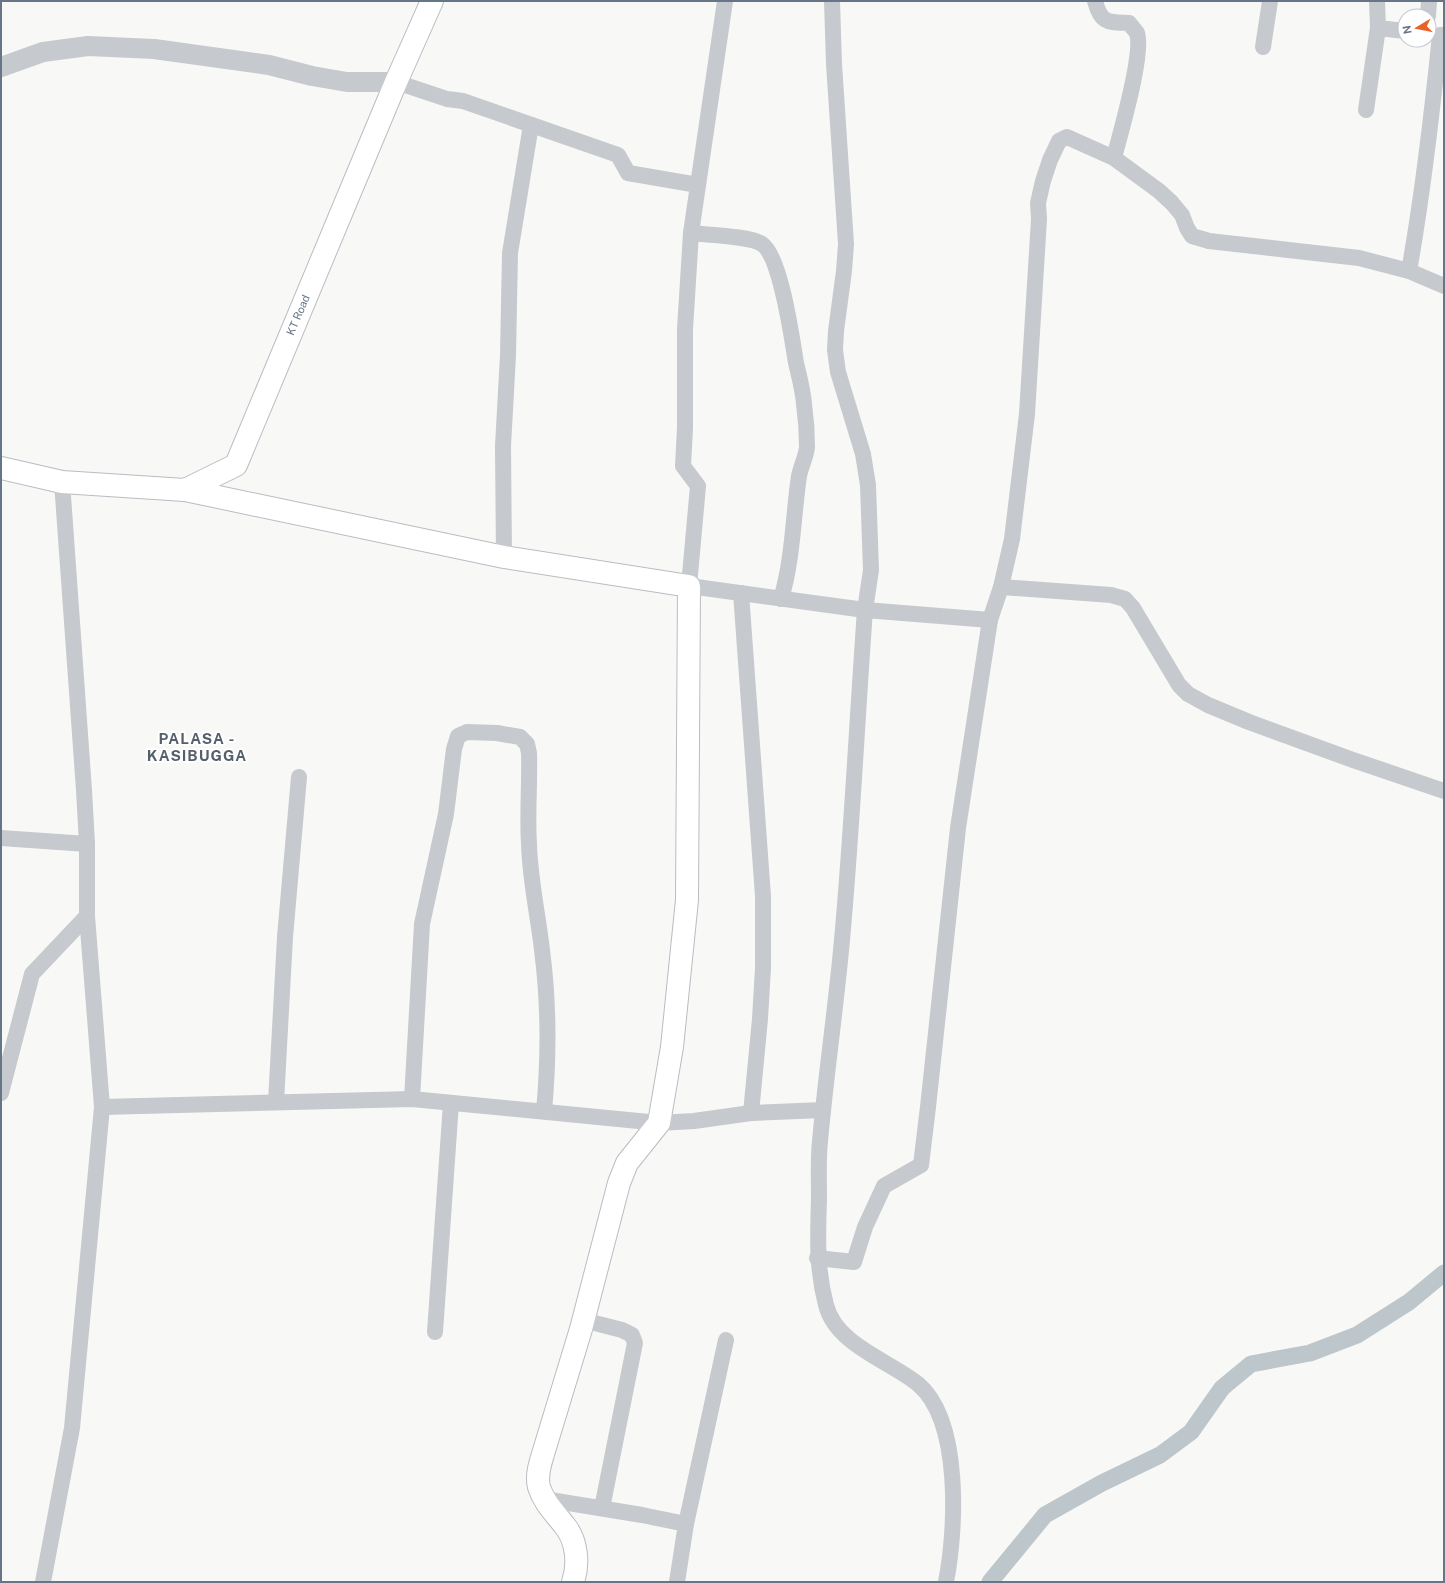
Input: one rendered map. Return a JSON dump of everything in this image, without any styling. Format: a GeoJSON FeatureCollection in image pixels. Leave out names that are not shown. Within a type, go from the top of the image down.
{"type":"FeatureCollection","features":[{"type":"Feature","properties":{"kind":"main road","name":"KT Road"},"geometry":{"type":"LineString","coordinates":[[1,468],[62,482],[185,490],[236,465],[396,82],[432,1]]}},
{"type":"Feature","properties":{"kind":"main road"},"geometry":{"type":"LineString","coordinates":[[185,490],[504,556],[690,586],[687,900],[672,1047],[659,1122],[627,1163],[619,1182],[583,1320],[540,1466],[539,1486],[544,1499],[566,1527],[574,1542],[576,1558],[573,1582]]}},
{"type":"Feature","properties":{"kind":"street"},"geometry":{"type":"LineString","coordinates":[[725,1],[691,233],[685,329],[685,428],[683,466],[698,486],[690,586],[865,610],[990,620]]}},
{"type":"Feature","properties":{"kind":"street"},"geometry":{"type":"LineString","coordinates":[[832,1],[834,64],[846,244],[835,350],[838,372],[863,454],[868,485],[871,570],[865,610],[842,941],[820,1143],[818,1258],[822,1290],[828,1314],[841,1331],[861,1348],[918,1384],[931,1398],[943,1421],[952,1490],[950,1561],[946,1582]]}},
{"type":"Feature","properties":{"kind":"street"},"geometry":{"type":"LineString","coordinates":[[1095,1],[1098,13],[1109,22],[1129,24],[1137,33],[1138,48],[1130,96],[1114,158]]}},
{"type":"Feature","properties":{"kind":"street"},"geometry":{"type":"LineString","coordinates":[[1264,47],[1270,1]]}},
{"type":"Feature","properties":{"kind":"street"},"geometry":{"type":"LineString","coordinates":[[1366,110],[1378,28],[1377,1]]}},
{"type":"Feature","properties":{"kind":"street"},"geometry":{"type":"LineString","coordinates":[[1378,28],[1397,30]]}},
{"type":"Feature","properties":{"kind":"street"},"geometry":{"type":"LineString","coordinates":[[1409,271],[1416,231],[1431,118],[1438,34]]}},
{"type":"Feature","properties":{"kind":"street"},"geometry":{"type":"LineString","coordinates":[[1,67],[43,52],[88,46],[154,49],[268,66],[347,82],[396,82],[447,99],[463,101],[618,155],[628,173],[698,185]]}},
{"type":"Feature","properties":{"kind":"street"},"geometry":{"type":"LineString","coordinates":[[504,556],[503,446],[508,355],[510,253],[531,125]]}},
{"type":"Feature","properties":{"kind":"street"},"geometry":{"type":"LineString","coordinates":[[818,1258],[854,1262],[865,1227],[884,1186],[920,1165],[929,1099],[958,828],[990,620],[1001,587],[1012,539],[1027,414],[1039,219],[1038,203],[1043,181],[1059,141],[1067,137],[1114,158],[1159,191],[1172,203],[1182,215],[1192,236],[1209,241],[1359,258],[1409,271],[1444,286]]}},
{"type":"Feature","properties":{"kind":"street"},"geometry":{"type":"LineString","coordinates":[[691,233],[743,238],[762,244],[769,252],[774,262],[782,294],[804,404],[807,448],[799,475],[787,578],[781,599]]}},
{"type":"Feature","properties":{"kind":"street"},"geometry":{"type":"LineString","coordinates":[[43,1582],[72,1428],[102,1107],[87,916],[87,844],[62,482]]}},
{"type":"Feature","properties":{"kind":"street"},"geometry":{"type":"LineString","coordinates":[[1001,587],[1110,595],[1125,599],[1133,608],[1179,685],[1188,694],[1208,705],[1249,722],[1444,791]]}},
{"type":"Feature","properties":{"kind":"street"},"geometry":{"type":"LineString","coordinates":[[741,593],[763,896],[763,968],[760,1019],[751,1113]]}},
{"type":"Feature","properties":{"kind":"street"},"geometry":{"type":"LineString","coordinates":[[412,1099],[422,924],[446,814],[454,749],[458,736],[467,732],[497,733],[520,737],[527,744],[529,753],[529,844],[542,951],[548,1028],[547,1074],[544,1111]]}},
{"type":"Feature","properties":{"kind":"street"},"geometry":{"type":"LineString","coordinates":[[276,1102],[285,937],[299,777]]}},
{"type":"Feature","properties":{"kind":"street"},"geometry":{"type":"LineString","coordinates":[[1,838],[87,844]]}},
{"type":"Feature","properties":{"kind":"street"},"geometry":{"type":"LineString","coordinates":[[1,1093],[32,974],[87,916]]}},
{"type":"Feature","properties":{"kind":"street"},"geometry":{"type":"LineString","coordinates":[[102,1107],[412,1099],[659,1122],[694,1121],[751,1113],[823,1110]]}},
{"type":"Feature","properties":{"kind":"street"},"geometry":{"type":"LineString","coordinates":[[435,1332],[451,1103]]}},
{"type":"Feature","properties":{"kind":"street"},"geometry":{"type":"LineString","coordinates":[[583,1320],[622,1330],[632,1335],[634,1344],[602,1508]]}},
{"type":"Feature","properties":{"kind":"street"},"geometry":{"type":"LineString","coordinates":[[677,1582],[686,1524],[726,1340]]}},
{"type":"Feature","properties":{"kind":"street"},"geometry":{"type":"LineString","coordinates":[[544,1499],[686,1524]]}},
{"type":"Feature","properties":{"kind":"waterway"},"geometry":{"type":"LineString","coordinates":[[990,1582],[1045,1515],[1102,1483],[1160,1455],[1191,1432],[1222,1388],[1251,1364],[1310,1353],[1357,1335],[1409,1302],[1444,1273]]}},
{"type":"Feature","properties":{"kind":"district","name":"PALASA - KASIBUGGA"},"geometry":{"type":"Point","coordinates":[197,746]}}]}
